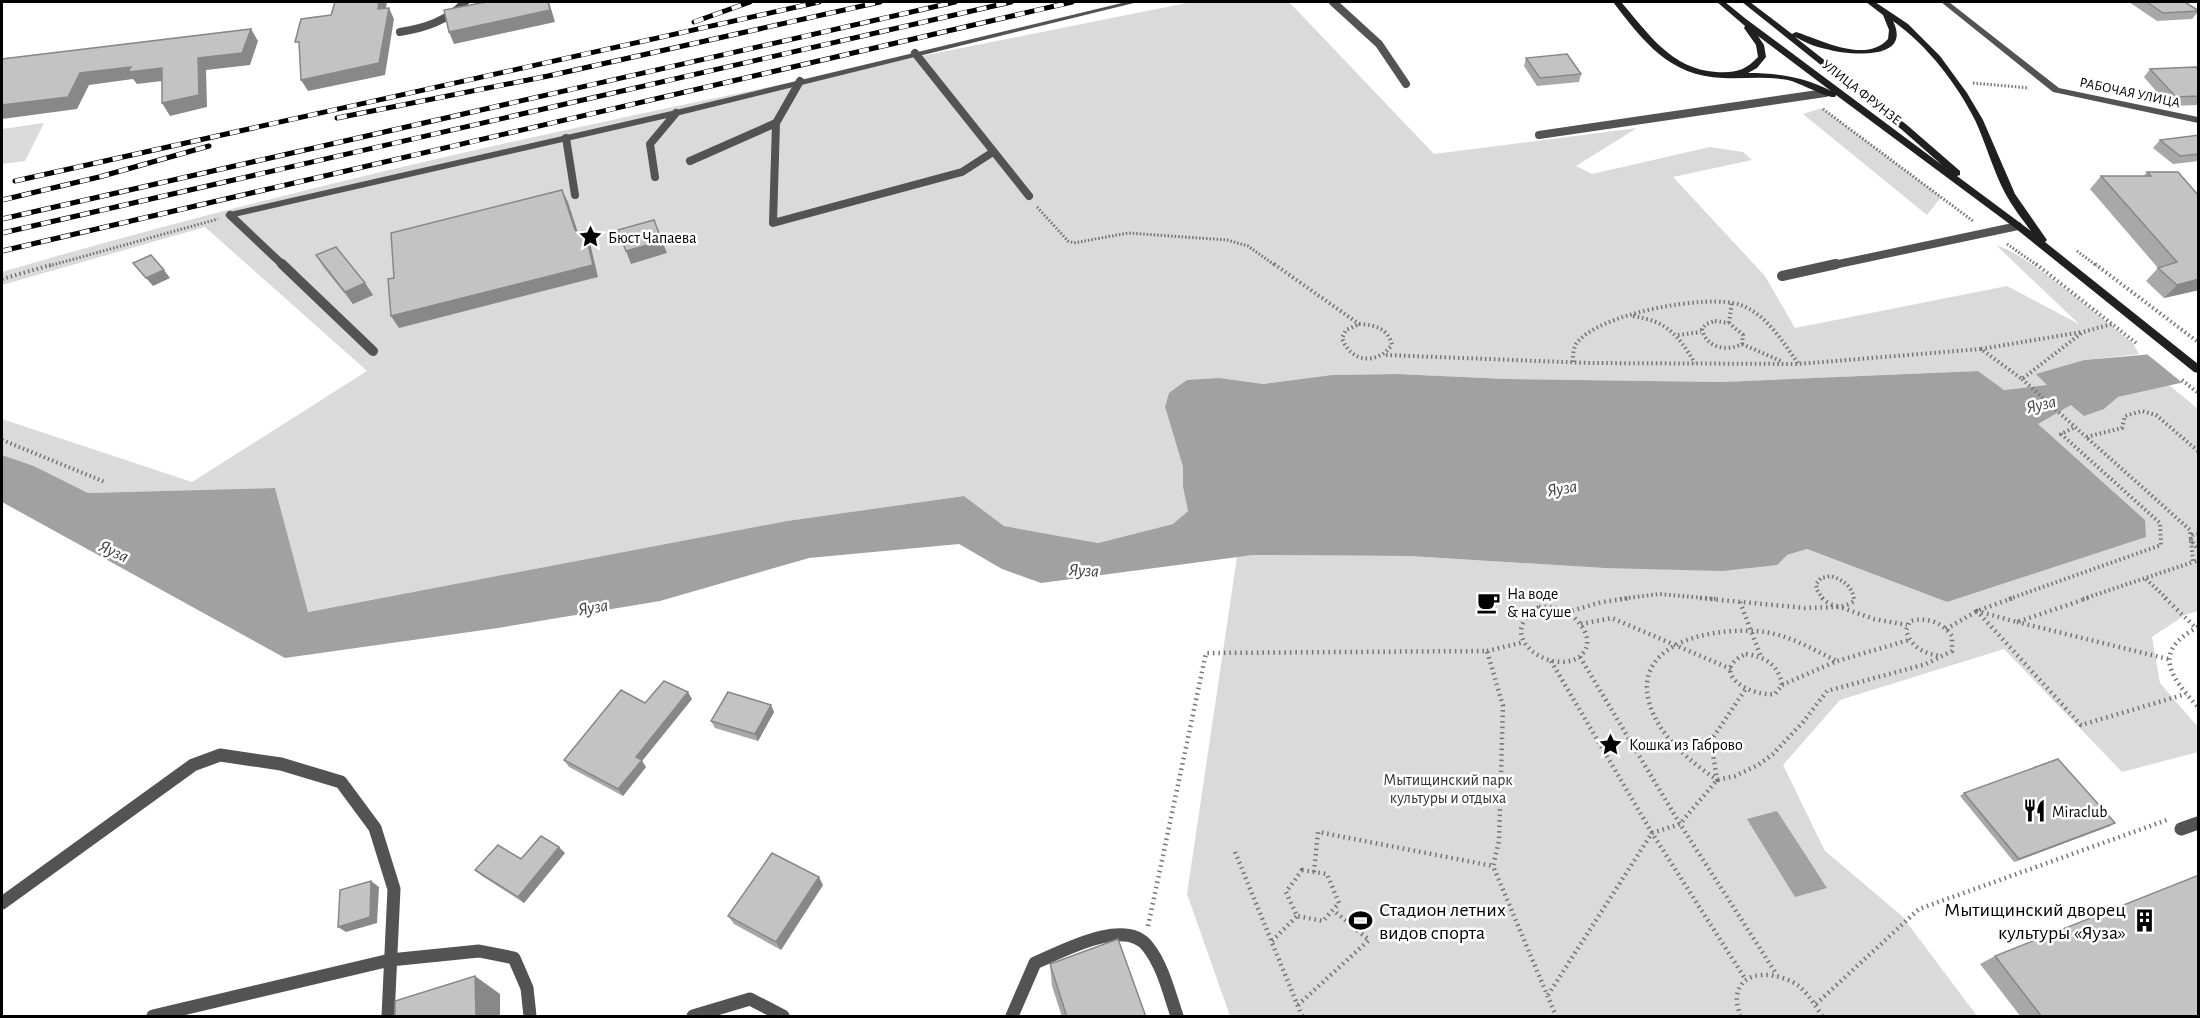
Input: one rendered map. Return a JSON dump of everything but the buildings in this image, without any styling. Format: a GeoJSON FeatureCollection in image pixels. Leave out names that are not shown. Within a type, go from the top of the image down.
{"type":"FeatureCollection","features":[{"type":"Feature","properties":{"kind":"main road"},"geometry":{"type":"LineString","coordinates":[[1617,2],[1670,59],[1700,73],[1794,79],[1824,90],[1873,119]]}},
{"type":"Feature","properties":{"kind":"main road","name":"УЛИЦА ФРУНЗЕ"},"geometry":{"type":"LineString","coordinates":[[1721,2],[1743,21],[2018,226],[2199,369]]}},
{"type":"Feature","properties":{"kind":"main road","name":"УЛИЦА ФРУНЗЕ"},"geometry":{"type":"LineString","coordinates":[[1746,2],[1904,127],[1958,173],[1987,203]]}},
{"type":"Feature","properties":{"kind":"main road"},"geometry":{"type":"LineString","coordinates":[[1870,2],[1905,26],[1919,39],[1963,93],[1979,120],[2010,194],[2050,251]]}},
{"type":"Feature","properties":{"kind":"main road"},"geometry":{"type":"LineString","coordinates":[[1767,18],[1816,44],[1839,50],[1863,52],[1882,48],[1893,40],[1894,29],[1882,10]]}},
{"type":"Feature","properties":{"kind":"main road"},"geometry":{"type":"LineString","coordinates":[[1734,76],[1755,66],[1762,57],[1760,45],[1743,21]]}},
{"type":"Feature","properties":{"kind":"street"},"geometry":{"type":"LineString","coordinates":[[230,215],[676,113],[915,53],[1134,2]]}},
{"type":"Feature","properties":{"kind":"street"},"geometry":{"type":"LineString","coordinates":[[1945,2],[2056,90]]}},
{"type":"Feature","properties":{"kind":"street","name":"РАБОЧАЯ УЛИЦА"},"geometry":{"type":"LineString","coordinates":[[2056,90],[2199,120]]}},
{"type":"Feature","properties":{"kind":"lane"},"geometry":{"type":"LineString","coordinates":[[400,32],[424,28],[455,14],[465,2]]}},
{"type":"Feature","properties":{"kind":"lane"},"geometry":{"type":"LineString","coordinates":[[1333,2],[1379,44],[1406,84]]}},
{"type":"Feature","properties":{"kind":"lane"},"geometry":{"type":"LineString","coordinates":[[915,53],[1029,196]]}},
{"type":"Feature","properties":{"kind":"lane"},"geometry":{"type":"LineString","coordinates":[[800,81],[776,123],[773,223],[962,172],[993,152]]}},
{"type":"Feature","properties":{"kind":"lane"},"geometry":{"type":"LineString","coordinates":[[1539,135],[1825,93]]}},
{"type":"Feature","properties":{"kind":"lane"},"geometry":{"type":"LineString","coordinates":[[655,177],[650,144],[676,113]]}},
{"type":"Feature","properties":{"kind":"lane"},"geometry":{"type":"LineString","coordinates":[[690,162],[776,123]]}},
{"type":"Feature","properties":{"kind":"lane"},"geometry":{"type":"LineString","coordinates":[[566,138],[575,195]]}},
{"type":"Feature","properties":{"kind":"lane"},"geometry":{"type":"LineString","coordinates":[[230,215],[373,351]]}},
{"type":"Feature","properties":{"kind":"lane"},"geometry":{"type":"LineString","coordinates":[[1782,276],[2018,226]]}},
{"type":"Feature","properties":{"kind":"lane"},"geometry":{"type":"LineString","coordinates":[[2,903],[193,765],[220,755],[281,764],[341,782],[375,828],[394,890],[388,1017]]}},
{"type":"Feature","properties":{"kind":"lane"},"geometry":{"type":"LineString","coordinates":[[2181,830],[2199,823]]}},
{"type":"Feature","properties":{"kind":"lane"},"geometry":{"type":"LineString","coordinates":[[1012,1017],[1017,1000],[1035,963],[1111,934],[1127,934],[1145,942],[1158,965],[1177,1017]]}},
{"type":"Feature","properties":{"kind":"lane"},"geometry":{"type":"LineString","coordinates":[[153,1017],[390,960],[479,951],[514,958],[527,988],[530,1017]]}},
{"type":"Feature","properties":{"kind":"lane"},"geometry":{"type":"LineString","coordinates":[[693,1017],[750,999],[783,1017]]}},
{"type":"Feature","properties":{"kind":"path"},"geometry":{"type":"LineString","coordinates":[[1963,82],[2056,90]]}},
{"type":"Feature","properties":{"kind":"path"},"geometry":{"type":"LineString","coordinates":[[1803,98],[1822,108],[1989,233],[2018,250],[2135,341]]}},
{"type":"Feature","properties":{"kind":"path"},"geometry":{"type":"LineString","coordinates":[[1029,196],[1061,235],[1074,243],[1128,233],[1227,240],[1248,246],[1359,324],[1375,326],[1388,334],[1392,345],[1386,355]]}},
{"type":"Feature","properties":{"kind":"path"},"geometry":{"type":"LineString","coordinates":[[2,279],[230,215]]}},
{"type":"Feature","properties":{"kind":"path"},"geometry":{"type":"LineString","coordinates":[[2069,244],[2199,342]]}},
{"type":"Feature","properties":{"kind":"path"},"geometry":{"type":"LineString","coordinates":[[1573,362],[1576,345],[1584,336],[1600,326],[1629,316],[1688,302],[1714,300],[1747,307],[1770,326],[1798,364]]}},
{"type":"Feature","properties":{"kind":"path"},"geometry":{"type":"LineString","coordinates":[[1729,323],[1732,302]]}},
{"type":"Feature","properties":{"kind":"path"},"geometry":{"type":"LineString","coordinates":[[1629,316],[1652,319],[1668,326],[1678,335],[1695,363]]}},
{"type":"Feature","properties":{"kind":"path"},"geometry":{"type":"LineString","coordinates":[[1701,332],[1704,324],[1709,322],[1729,323],[1743,335],[1743,344]]}},
{"type":"Feature","properties":{"kind":"path"},"geometry":{"type":"LineString","coordinates":[[1359,324],[1346,330],[1342,340],[1348,351],[1371,359],[1386,355],[1573,362],[1798,364],[1981,349],[2083,332],[2112,324]]}},
{"type":"Feature","properties":{"kind":"path"},"geometry":{"type":"LineString","coordinates":[[1678,335],[1701,332]]}},
{"type":"Feature","properties":{"kind":"path"},"geometry":{"type":"LineString","coordinates":[[1701,332],[1708,342],[1720,348],[1734,349],[1743,344]]}},
{"type":"Feature","properties":{"kind":"path"},"geometry":{"type":"LineString","coordinates":[[2022,379],[2083,332]]}},
{"type":"Feature","properties":{"kind":"path"},"geometry":{"type":"LineString","coordinates":[[1743,344],[1787,364]]}},
{"type":"Feature","properties":{"kind":"path"},"geometry":{"type":"LineString","coordinates":[[1981,349],[2022,379],[2190,530],[2199,534]]}},
{"type":"Feature","properties":{"kind":"path"},"geometry":{"type":"LineString","coordinates":[[2086,437],[2121,428],[2125,416],[2142,411],[2156,415],[2199,451]]}},
{"type":"Feature","properties":{"kind":"path"},"geometry":{"type":"LineString","coordinates":[[1946,629],[1977,611],[2161,545],[2160,523],[2061,434],[2075,427]]}},
{"type":"Feature","properties":{"kind":"path"},"geometry":{"type":"LineString","coordinates":[[2,440],[105,482]]}},
{"type":"Feature","properties":{"kind":"path"},"geometry":{"type":"LineString","coordinates":[[2017,622],[2196,561],[2190,530]]}},
{"type":"Feature","properties":{"kind":"path"},"geometry":{"type":"LineString","coordinates":[[2191,540],[2193,536],[2199,534]]}},
{"type":"Feature","properties":{"kind":"path"},"geometry":{"type":"LineString","coordinates":[[2191,540],[2199,549]]}},
{"type":"Feature","properties":{"kind":"path"},"geometry":{"type":"LineString","coordinates":[[1548,995],[1652,833],[1680,824],[1717,780],[1736,776],[1773,754],[1803,722],[1827,691],[1926,664],[1952,651],[1954,647],[1951,635],[1939,624],[1916,619],[1907,625],[1875,618],[1840,607],[1827,603],[1817,594],[1815,585],[1820,578],[1837,578],[1853,591],[1854,601],[1846,607],[1840,607],[1805,608],[1659,594],[1602,602],[1567,612]]}},
{"type":"Feature","properties":{"kind":"path"},"geometry":{"type":"LineString","coordinates":[[2146,579],[2197,628],[2175,640],[2170,648],[2168,660],[2171,671],[2186,694],[2199,707]]}},
{"type":"Feature","properties":{"kind":"path"},"geometry":{"type":"LineString","coordinates":[[1740,602],[1761,657]]}},
{"type":"Feature","properties":{"kind":"path"},"geometry":{"type":"LineString","coordinates":[[1548,607],[1567,612],[1581,624],[1587,647],[1580,657],[1569,662],[1551,661],[1540,657],[1524,642],[1520,623],[1524,616],[1531,610],[1548,607]]}},
{"type":"Feature","properties":{"kind":"path"},"geometry":{"type":"LineString","coordinates":[[1977,611],[2168,660]]}},
{"type":"Feature","properties":{"kind":"path"},"geometry":{"type":"LineString","coordinates":[[1977,611],[2081,725],[2186,694]]}},
{"type":"Feature","properties":{"kind":"path"},"geometry":{"type":"LineString","coordinates":[[1581,624],[1612,618],[1731,669]]}},
{"type":"Feature","properties":{"kind":"path"},"geometry":{"type":"LineString","coordinates":[[1907,625],[1909,640],[1927,654],[1941,656]]}},
{"type":"Feature","properties":{"kind":"path"},"geometry":{"type":"LineString","coordinates":[[1717,780],[1680,751],[1665,734],[1654,715],[1646,689],[1653,666],[1660,656],[1674,644],[1698,635],[1751,630],[1781,636],[1837,661]]}},
{"type":"Feature","properties":{"kind":"path"},"geometry":{"type":"LineString","coordinates":[[1782,685],[1779,672],[1761,657],[1746,654],[1731,663],[1734,680],[1745,690],[1768,696],[1775,694],[1782,685],[1837,661],[1909,640]]}},
{"type":"Feature","properties":{"kind":"path"},"geometry":{"type":"LineString","coordinates":[[1145,942],[1206,653],[1487,651],[1524,642]]}},
{"type":"Feature","properties":{"kind":"path"},"geometry":{"type":"LineString","coordinates":[[1487,651],[1503,706],[1499,841],[1493,866],[1556,1017]]}},
{"type":"Feature","properties":{"kind":"path"},"geometry":{"type":"LineString","coordinates":[[1580,657],[1680,824],[1777,975]]}},
{"type":"Feature","properties":{"kind":"path"},"geometry":{"type":"LineString","coordinates":[[1551,661],[1652,833],[1746,980]]}},
{"type":"Feature","properties":{"kind":"path"},"geometry":{"type":"LineString","coordinates":[[1717,780],[1712,748],[1714,736],[1745,690]]}},
{"type":"Feature","properties":{"kind":"path"},"geometry":{"type":"LineString","coordinates":[[1816,1004],[1919,909],[2176,816]]}},
{"type":"Feature","properties":{"kind":"path"},"geometry":{"type":"LineString","coordinates":[[1314,872],[1318,832],[1493,866]]}},
{"type":"Feature","properties":{"kind":"path"},"geometry":{"type":"LineString","coordinates":[[1235,852],[1302,1017]]}},
{"type":"Feature","properties":{"kind":"path"},"geometry":{"type":"LineString","coordinates":[[1302,870],[1327,874],[1339,903],[1323,921],[1297,916],[1286,892],[1302,870]]}},
{"type":"Feature","properties":{"kind":"path"},"geometry":{"type":"LineString","coordinates":[[1298,1005],[1369,940],[1333,910]]}},
{"type":"Feature","properties":{"kind":"path"},"geometry":{"type":"LineString","coordinates":[[1272,942],[1297,916]]}},
{"type":"Feature","properties":{"kind":"path"},"geometry":{"type":"LineString","coordinates":[[1740,1017],[1738,994],[1746,980],[1765,973],[1777,975],[1798,985],[1816,1004],[1822,1017]]}},
{"type":"Feature","properties":{"kind":"green space"},"geometry":{"type":"Polygon","coordinates":[[[1192,2],[1289,2],[1434,154],[1637,128],[1576,166],[1592,174],[1710,147],[1743,152],[1752,160],[1673,177],[1765,276],[1795,328],[2007,286],[2079,324],[1997,246],[2025,260],[2064,288],[2132,342],[2139,354],[2084,360],[2037,374],[2048,385],[2003,390],[1978,371],[1722,382],[1506,379],[1397,374],[1332,375],[1263,384],[1220,378],[1165,407],[1183,467],[1183,487],[1188,511],[1173,524],[1098,543],[1004,526],[964,496],[787,521],[307,612],[275,488],[88,493],[34,466],[2,455],[2,419],[192,482],[367,371],[205,227],[2,285],[2,272],[149,231],[445,157],[743,92],[1192,2]]]}},
{"type":"Feature","properties":{"kind":"green space"},"geometry":{"type":"Polygon","coordinates":[[[1822,108],[1941,197],[1927,215],[1803,114],[1822,108]]]}},
{"type":"Feature","properties":{"kind":"green space"},"geometry":{"type":"Polygon","coordinates":[[[44,123],[25,161],[2,164],[2,129],[44,123]]]}},
{"type":"Feature","properties":{"kind":"green space","name":"Мытищинский парк культуры и отдыха"},"geometry":{"type":"Polygon","coordinates":[[[2169,385],[2198,409],[2198,611],[2185,615],[2152,637],[2160,683],[2198,727],[2198,752],[2122,772],[2004,649],[1840,700],[1783,765],[1825,851],[1902,916],[1977,1016],[1230,1016],[1187,894],[1237,557],[1253,555],[1409,556],[1604,568],[1787,555],[1807,549],[1947,602],[2145,520],[2037,424],[2071,405],[2104,409],[2118,397],[2169,385]]]}},
{"type":"Feature","properties":{"kind":"water","name":"Яуза"},"geometry":{"type":"Polygon","coordinates":[[[2198,350],[2198,379],[2118,397],[2104,409],[2084,416],[2071,405],[2038,424],[2145,520],[2146,537],[1947,602],[1807,549],[1787,555],[1777,565],[1722,571],[1604,568],[1409,556],[1253,555],[1041,583],[1002,569],[959,544],[809,558],[660,601],[498,628],[285,658],[2,502],[2,455],[34,466],[88,493],[275,488],[308,612],[787,521],[964,496],[1004,526],[1098,543],[1173,524],[1188,511],[1183,487],[1183,467],[1165,407],[1169,393],[1187,380],[1220,378],[1263,384],[1332,375],[1397,374],[1506,379],[1722,382],[1978,371],[2004,390],[2047,385],[2036,374],[2084,360],[2198,350]]]}},
{"type":"Feature","properties":{"kind":"water"},"geometry":{"type":"Polygon","coordinates":[[[1777,811],[1827,888],[1795,897],[1747,819],[1777,811]]]}},
{"type":"Feature","properties":{"kind":"pier"},"geometry":{"type":"Polygon","coordinates":[[[2198,347],[2198,383],[2185,385],[2142,350],[2198,347]]]}},
{"type":"Feature","properties":{"kind":"railway"},"geometry":{"type":"LineString","coordinates":[[694,22],[750,2]]}},
{"type":"Feature","properties":{"kind":"railway"},"geometry":{"type":"LineString","coordinates":[[15,181],[819,2]]}},
{"type":"Feature","properties":{"kind":"railway"},"geometry":{"type":"LineString","coordinates":[[337,118],[548,76],[880,2]]}},
{"type":"Feature","properties":{"kind":"railway"},"geometry":{"type":"LineString","coordinates":[[2,219],[955,2]]}},
{"type":"Feature","properties":{"kind":"railway"},"geometry":{"type":"LineString","coordinates":[[2,233],[1011,2]]}},
{"type":"Feature","properties":{"kind":"railway"},"geometry":{"type":"LineString","coordinates":[[2,251],[1072,2]]}},
{"type":"Feature","properties":{"kind":"railway"},"geometry":{"type":"LineString","coordinates":[[2,200],[99,177],[209,146]]}},
{"type":"Feature","properties":{"kind":"place","name":"Бюст Чапаева"},"geometry":{"type":"Point","coordinates":[590,237]}},
{"type":"Feature","properties":{"kind":"place","name":"На воде & на суше"},"geometry":{"type":"Point","coordinates":[1489,602]}},
{"type":"Feature","properties":{"kind":"place","name":"Кошка из Габрово"},"geometry":{"type":"Point","coordinates":[1611,744]}},
{"type":"Feature","properties":{"kind":"place","name":"Miraclub"},"geometry":{"type":"Point","coordinates":[2034,811]}},
{"type":"Feature","properties":{"kind":"place","name":"Стадион летних видов спорта"},"geometry":{"type":"Point","coordinates":[1361,920]}},
{"type":"Feature","properties":{"kind":"place","name":"Мытищинский дворец культуры «Яуза»"},"geometry":{"type":"Point","coordinates":[2144,920]}}]}
